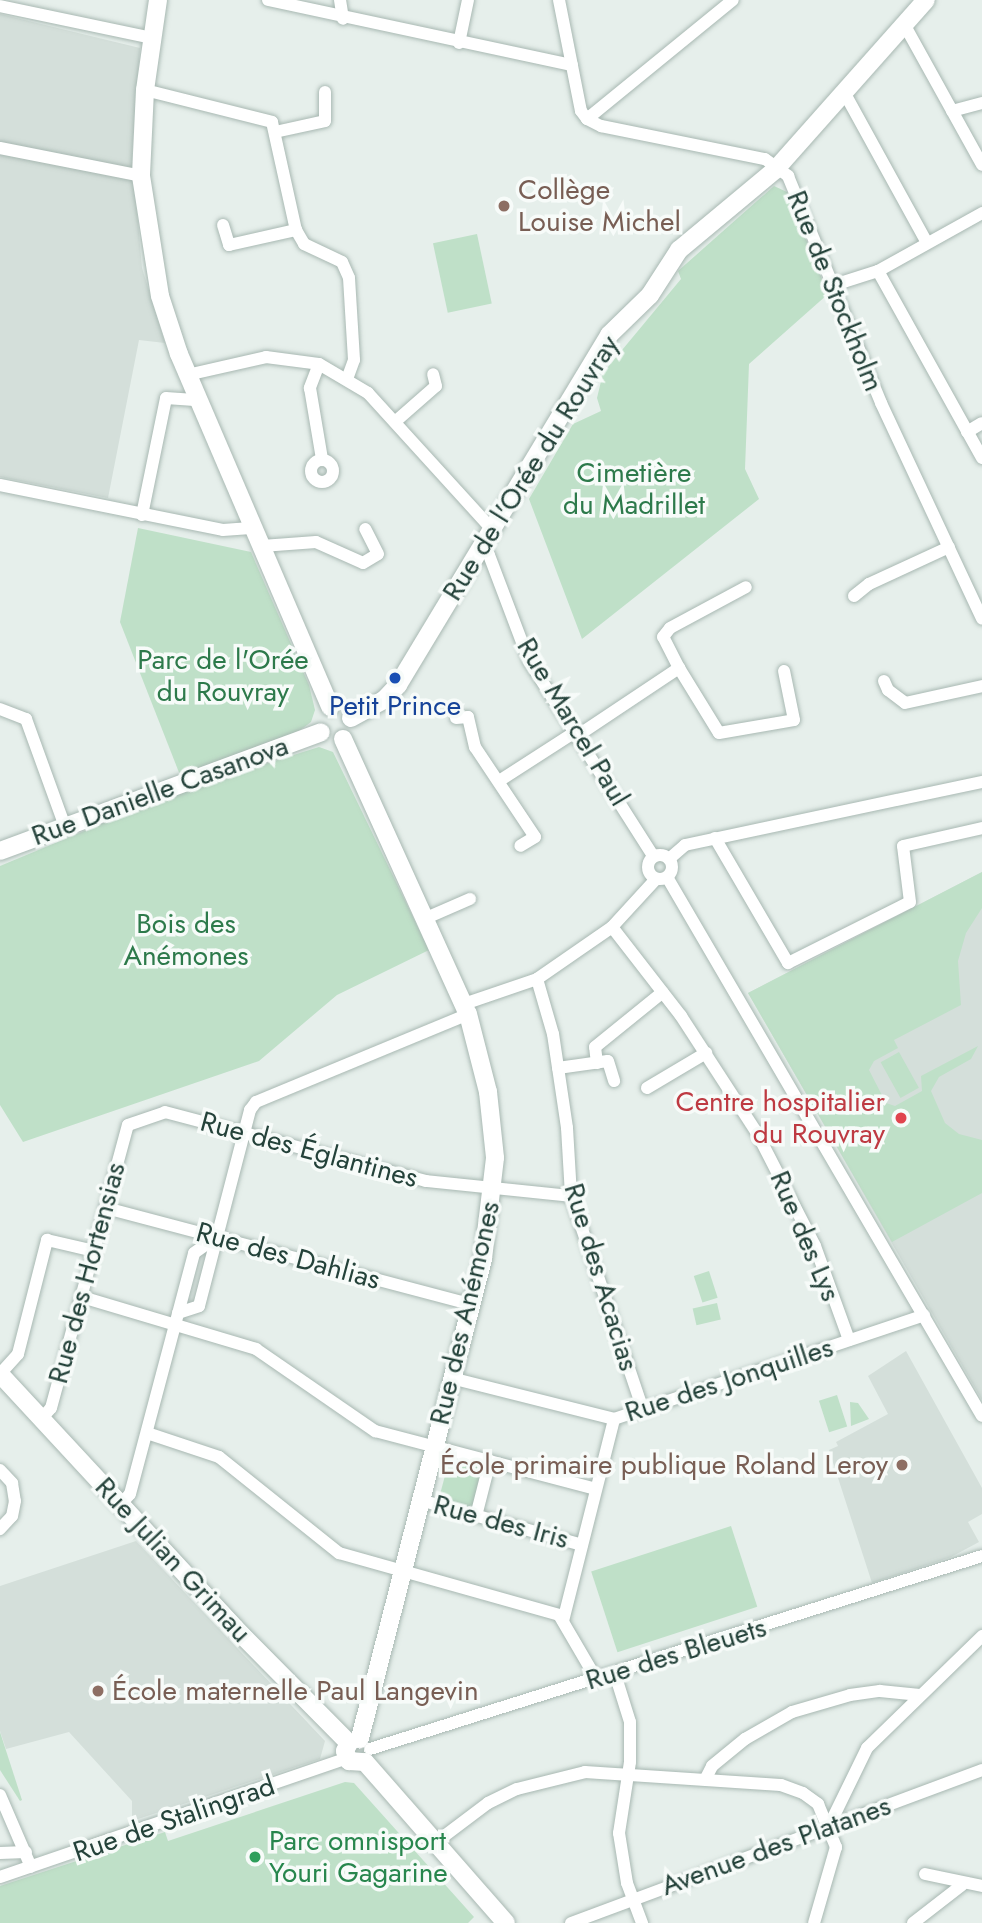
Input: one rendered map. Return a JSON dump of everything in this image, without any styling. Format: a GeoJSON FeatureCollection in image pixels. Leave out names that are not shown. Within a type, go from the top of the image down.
{"type":"FeatureCollection","features":[{"type":"Feature","properties":{"kind":"street"},"geometry":{"type":"LineString","coordinates":[[158,0],[145,90],[141,176],[160,296],[187,375],[330,708]]}},
{"type":"Feature","properties":{"kind":"street"},"geometry":{"type":"LineString","coordinates":[[268,0],[343,19],[572,65]]}},
{"type":"Feature","properties":{"kind":"street"},"geometry":{"type":"LineString","coordinates":[[340,0],[343,19]]}},
{"type":"Feature","properties":{"kind":"street"},"geometry":{"type":"LineString","coordinates":[[459,43],[468,0]]}},
{"type":"Feature","properties":{"kind":"street"},"geometry":{"type":"LineString","coordinates":[[559,0],[581,111],[587,119],[779,166]]}},
{"type":"Feature","properties":{"kind":"street"},"geometry":{"type":"LineString","coordinates":[[587,119],[733,0]]}},
{"type":"Feature","properties":{"kind":"street","name":"Rue de Stockholm"},"geometry":{"type":"LineString","coordinates":[[926,0],[779,166],[788,176],[881,403],[982,619]]}},
{"type":"Feature","properties":{"kind":"street"},"geometry":{"type":"LineString","coordinates":[[0,6],[152,38]]}},
{"type":"Feature","properties":{"kind":"street"},"geometry":{"type":"LineString","coordinates":[[904,24],[982,165]]}},
{"type":"Feature","properties":{"kind":"street"},"geometry":{"type":"LineString","coordinates":[[145,90],[272,122],[296,230],[304,244],[342,262],[349,278],[354,360],[347,379]]}},
{"type":"Feature","properties":{"kind":"street"},"geometry":{"type":"LineString","coordinates":[[275,132],[325,121],[326,92]]}},
{"type":"Feature","properties":{"kind":"street"},"geometry":{"type":"LineString","coordinates":[[844,92],[927,243]]}},
{"type":"Feature","properties":{"kind":"street"},"geometry":{"type":"LineString","coordinates":[[952,111],[982,103]]}},
{"type":"Feature","properties":{"kind":"street"},"geometry":{"type":"LineString","coordinates":[[0,148],[141,176]]}},
{"type":"Feature","properties":{"kind":"street","name":"Rue de l'Orée du Rouvray"},"geometry":{"type":"LineString","coordinates":[[351,719],[395,688],[482,546],[490,527],[609,335],[650,295],[684,245],[779,166]]}},
{"type":"Feature","properties":{"kind":"street"},"geometry":{"type":"LineString","coordinates":[[834,285],[878,271],[982,213]]}},
{"type":"Feature","properties":{"kind":"street"},"geometry":{"type":"LineString","coordinates":[[223,225],[229,245],[296,230]]}},
{"type":"Feature","properties":{"kind":"street"},"geometry":{"type":"LineString","coordinates":[[878,271],[982,458]]}},
{"type":"Feature","properties":{"kind":"street"},"geometry":{"type":"LineString","coordinates":[[187,375],[266,357],[319,364],[347,379],[396,421],[490,527]]}},
{"type":"Feature","properties":{"kind":"street"},"geometry":{"type":"LineString","coordinates":[[319,364],[310,388],[322,459]]}},
{"type":"Feature","properties":{"kind":"street"},"geometry":{"type":"LineString","coordinates":[[396,421],[436,386],[433,374]]}},
{"type":"Feature","properties":{"kind":"street"},"geometry":{"type":"LineString","coordinates":[[142,515],[166,398],[198,400]]}},
{"type":"Feature","properties":{"kind":"street"},"geometry":{"type":"LineString","coordinates":[[967,432],[982,423]]}},
{"type":"Feature","properties":{"kind":"street"},"geometry":{"type":"LineString","coordinates":[[0,485],[240,533],[254,528]]}},
{"type":"Feature","properties":{"kind":"street"},"geometry":{"type":"LineString","coordinates":[[262,546],[316,542],[363,563],[378,554],[365,530]]}},
{"type":"Feature","properties":{"kind":"street","name":"Rue Marcel Paul"},"geometry":{"type":"LineString","coordinates":[[482,546],[529,661],[654,857]]}},
{"type":"Feature","properties":{"kind":"street"},"geometry":{"type":"LineString","coordinates":[[854,596],[869,584],[949,547]]}},
{"type":"Feature","properties":{"kind":"street"},"geometry":{"type":"LineString","coordinates":[[746,587],[670,628],[663,637],[719,733],[726,735],[794,720],[783,671]]}},
{"type":"Feature","properties":{"kind":"street"},"geometry":{"type":"LineString","coordinates":[[499,782],[679,668]]}},
{"type":"Feature","properties":{"kind":"street"},"geometry":{"type":"LineString","coordinates":[[884,681],[888,690],[905,703],[982,686]]}},
{"type":"Feature","properties":{"kind":"street"},"geometry":{"type":"LineString","coordinates":[[330,708],[343,708],[351,719],[351,731],[343,739],[328,739],[321,732],[320,716],[330,708]]}},
{"type":"Feature","properties":{"kind":"street"},"geometry":{"type":"LineString","coordinates":[[0,709],[26,719],[64,824]]}},
{"type":"Feature","properties":{"kind":"street"},"geometry":{"type":"LineString","coordinates":[[456,718],[468,717],[475,747],[535,837],[520,846]]}},
{"type":"Feature","properties":{"kind":"street","name":"Rue Danielle Casanova"},"geometry":{"type":"LineString","coordinates":[[0,851],[64,824],[321,732]]}},
{"type":"Feature","properties":{"kind":"street","name":"Rue des Anémones"},"geometry":{"type":"LineString","coordinates":[[343,739],[466,1009],[490,1103],[494,1190],[484,1259],[433,1447],[358,1750]]}},
{"type":"Feature","properties":{"kind":"street"},"geometry":{"type":"LineString","coordinates":[[982,782],[685,845],[669,859],[654,857],[649,870],[662,878],[982,1416]]}},
{"type":"Feature","properties":{"kind":"street"},"geometry":{"type":"LineString","coordinates":[[715,838],[788,963],[910,902],[903,846],[982,828]]}},
{"type":"Feature","properties":{"kind":"street"},"geometry":{"type":"LineString","coordinates":[[177,1319],[199,1306],[250,1110],[266,1096],[537,979],[612,927],[673,867],[669,859]]}},
{"type":"Feature","properties":{"kind":"street"},"geometry":{"type":"LineString","coordinates":[[426,918],[470,899]]}},
{"type":"Feature","properties":{"kind":"street","name":"Rue des Lys"},"geometry":{"type":"LineString","coordinates":[[612,927],[706,1053],[791,1193],[849,1340]]}},
{"type":"Feature","properties":{"kind":"street","name":"Rue des Acacias"},"geometry":{"type":"LineString","coordinates":[[537,979],[558,1068],[571,1196],[643,1410]]}},
{"type":"Feature","properties":{"kind":"street"},"geometry":{"type":"LineString","coordinates":[[597,1063],[595,1047],[663,992]]}},
{"type":"Feature","properties":{"kind":"street"},"geometry":{"type":"LineString","coordinates":[[648,1088],[706,1053]]}},
{"type":"Feature","properties":{"kind":"street"},"geometry":{"type":"LineString","coordinates":[[558,1068],[608,1061],[614,1081]]}},
{"type":"Feature","properties":{"kind":"street","name":"Rue des Églantines"},"geometry":{"type":"LineString","coordinates":[[128,1125],[165,1112],[426,1181],[571,1196]]}},
{"type":"Feature","properties":{"kind":"street","name":"Rue des Hortensias"},"geometry":{"type":"LineString","coordinates":[[42,1418],[51,1409],[128,1125]]}},
{"type":"Feature","properties":{"kind":"street","name":"Rue des Dahlias"},"geometry":{"type":"LineString","coordinates":[[106,1208],[470,1304]]}},
{"type":"Feature","properties":{"kind":"street"},"geometry":{"type":"LineString","coordinates":[[121,1504],[130,1494],[194,1253],[217,1237]]}},
{"type":"Feature","properties":{"kind":"street"},"geometry":{"type":"LineString","coordinates":[[0,1374],[18,1354],[47,1240],[94,1251]]}},
{"type":"Feature","properties":{"kind":"street"},"geometry":{"type":"LineString","coordinates":[[82,1297],[177,1319],[256,1349],[360,1424],[433,1447],[596,1489]]}},
{"type":"Feature","properties":{"kind":"street","name":"Rue des Jonquilles"},"geometry":{"type":"LineString","coordinates":[[451,1378],[614,1419],[924,1315]]}},
{"type":"Feature","properties":{"kind":"street","name":"Rue Julian Grimau"},"geometry":{"type":"LineString","coordinates":[[0,1374],[358,1750],[506,1923]]}},
{"type":"Feature","properties":{"kind":"street"},"geometry":{"type":"LineString","coordinates":[[563,1622],[614,1419]]}},
{"type":"Feature","properties":{"kind":"street"},"geometry":{"type":"LineString","coordinates":[[146,1433],[205,1449],[340,1553],[401,1573],[559,1615],[597,1680]]}},
{"type":"Feature","properties":{"kind":"street"},"geometry":{"type":"LineString","coordinates":[[476,1516],[490,1461]]}},
{"type":"Feature","properties":{"kind":"street"},"geometry":{"type":"LineString","coordinates":[[0,1471],[12,1483],[16,1501],[10,1518],[0,1530]]}},
{"type":"Feature","properties":{"kind":"street","name":"Rue des Iris"},"geometry":{"type":"LineString","coordinates":[[420,1500],[582,1545]]}},
{"type":"Feature","properties":{"kind":"street","name":"Rue des Bleuets"},"geometry":{"type":"LineString","coordinates":[[358,1750],[597,1680],[982,1556]]}},
{"type":"Feature","properties":{"kind":"street"},"geometry":{"type":"LineString","coordinates":[[830,1826],[860,1758],[920,1695],[981,1637]]}},
{"type":"Feature","properties":{"kind":"street"},"geometry":{"type":"LineString","coordinates":[[615,1674],[630,1723],[620,1833],[631,1901],[642,1923]]}},
{"type":"Feature","properties":{"kind":"street"},"geometry":{"type":"LineString","coordinates":[[706,1778],[712,1766],[745,1738],[792,1712],[870,1692],[920,1695]]}},
{"type":"Feature","properties":{"kind":"street","name":"Rue de Stalingrad"},"geometry":{"type":"LineString","coordinates":[[0,1877],[358,1750]]}},
{"type":"Feature","properties":{"kind":"street","name":"Avenue des Platanes"},"geometry":{"type":"LineString","coordinates":[[571,1923],[982,1770]]}},
{"type":"Feature","properties":{"kind":"street"},"geometry":{"type":"LineString","coordinates":[[435,1843],[488,1803],[517,1789],[585,1772],[781,1785],[803,1793],[818,1804],[830,1826],[836,1847],[814,1923]]}},
{"type":"Feature","properties":{"kind":"street"},"geometry":{"type":"LineString","coordinates":[[0,1795],[31,1867]]}},
{"type":"Feature","properties":{"kind":"street"},"geometry":{"type":"LineString","coordinates":[[0,1853],[26,1852]]}},
{"type":"Feature","properties":{"kind":"street"},"geometry":{"type":"LineString","coordinates":[[925,1874],[962,1885],[982,1886]]}},
{"type":"Feature","properties":{"kind":"street"},"geometry":{"type":"LineString","coordinates":[[913,1923],[962,1885]]}},
{"type":"Feature","properties":{"kind":"shaded area"},"geometry":{"type":"Polygon","coordinates":[[[0,14],[140,48],[132,154],[142,268],[165,343],[139,340],[108,498],[0,477],[0,14]]]}},
{"type":"Feature","properties":{"kind":"shaded area","name":"Centre hospitalier du Rouvray"},"geometry":{"type":"Polygon","coordinates":[[[982,872],[982,1400],[748,993],[982,872]]]}},
{"type":"Feature","properties":{"kind":"shaded area","name":"École primaire publique Roland Leroy"},"geometry":{"type":"Polygon","coordinates":[[[906,1351],[982,1488],[982,1514],[968,1522],[979,1542],[951,1557],[872,1583],[829,1450],[838,1446],[836,1442],[888,1414],[868,1376],[906,1351]]]}},
{"type":"Feature","properties":{"kind":"shaded area"},"geometry":{"type":"Polygon","coordinates":[[[136,1541],[325,1741],[320,1759],[132,1821],[132,1801],[69,1732],[6,1749],[0,1731],[0,1586],[136,1541]]]}},
{"type":"Feature","properties":{"kind":"green space","name":"Cimetière du Madrillet"},"geometry":{"type":"Polygon","coordinates":[[[774,186],[787,192],[828,294],[749,364],[745,469],[759,499],[582,639],[529,499],[573,424],[601,411],[597,398],[603,373],[681,279],[678,271],[774,186]]]}},
{"type":"Feature","properties":{"kind":"green space"},"geometry":{"type":"Polygon","coordinates":[[[477,234],[492,303],[448,313],[433,243],[477,234]]]}},
{"type":"Feature","properties":{"kind":"green space","name":"Parc de l'Orée du Rouvray"},"geometry":{"type":"Polygon","coordinates":[[[138,528],[251,552],[309,685],[315,710],[311,722],[299,731],[180,775],[120,622],[138,528]]]}},
{"type":"Feature","properties":{"kind":"green space","name":"Bois des Anémones"},"geometry":{"type":"Polygon","coordinates":[[[319,747],[333,752],[429,950],[337,995],[259,1061],[23,1142],[0,1105],[0,866],[185,789],[319,747]]]}},
{"type":"Feature","properties":{"kind":"green space","name":"Centre hospitalier du Rouvray"},"geometry":{"type":"Polygon","coordinates":[[[982,872],[982,908],[966,933],[958,961],[961,1005],[894,1040],[898,1048],[874,1061],[869,1070],[886,1103],[895,1106],[922,1091],[921,1076],[978,1046],[971,1059],[939,1077],[931,1091],[945,1123],[959,1134],[982,1140],[982,1193],[892,1242],[748,993],[982,872]]]}},
{"type":"Feature","properties":{"kind":"green space"},"geometry":{"type":"Polygon","coordinates":[[[899,1052],[919,1088],[901,1098],[881,1062],[899,1052]]]}},
{"type":"Feature","properties":{"kind":"green space"},"geometry":{"type":"Polygon","coordinates":[[[709,1271],[718,1298],[702,1303],[694,1276],[709,1271]]]}},
{"type":"Feature","properties":{"kind":"green space"},"geometry":{"type":"Polygon","coordinates":[[[717,1303],[721,1320],[696,1325],[693,1309],[717,1303]]]}},
{"type":"Feature","properties":{"kind":"green space"},"geometry":{"type":"Polygon","coordinates":[[[837,1395],[847,1426],[829,1432],[819,1401],[837,1395]]]}},
{"type":"Feature","properties":{"kind":"green space"},"geometry":{"type":"Polygon","coordinates":[[[850,1402],[858,1403],[869,1419],[851,1426],[850,1402]]]}},
{"type":"Feature","properties":{"kind":"green space"},"geometry":{"type":"Polygon","coordinates":[[[450,1457],[484,1466],[472,1510],[438,1500],[450,1457]]]}},
{"type":"Feature","properties":{"kind":"green space"},"geometry":{"type":"Polygon","coordinates":[[[731,1526],[757,1607],[617,1652],[591,1571],[731,1526]]]}},
{"type":"Feature","properties":{"kind":"green space"},"geometry":{"type":"Polygon","coordinates":[[[0,1732],[22,1800],[20,1801],[0,1770],[0,1732]]]}},
{"type":"Feature","properties":{"kind":"green space","name":"Parc omnisport Youri Gagarine"},"geometry":{"type":"Polygon","coordinates":[[[345,1782],[354,1783],[474,1917],[468,1923],[0,1923],[0,1886],[165,1832],[168,1841],[345,1782]]]}},
{"type":"Feature","properties":{"kind":"place","name":"Collège Louise Michel"},"geometry":{"type":"Point","coordinates":[504,206]}},
{"type":"Feature","properties":{"kind":"place","name":"Petit Prince"},"geometry":{"type":"Point","coordinates":[395,678]}},
{"type":"Feature","properties":{"kind":"place","name":"Centre hospitalier du Rouvray"},"geometry":{"type":"Point","coordinates":[901,1118]}},
{"type":"Feature","properties":{"kind":"place","name":"École primaire publique Roland Leroy"},"geometry":{"type":"Point","coordinates":[902,1465]}},
{"type":"Feature","properties":{"kind":"place","name":"École maternelle Paul Langevin"},"geometry":{"type":"Point","coordinates":[98,1691]}},
{"type":"Feature","properties":{"kind":"place","name":"Parc omnisport Youri Gagarine"},"geometry":{"type":"Point","coordinates":[255,1857]}}]}
